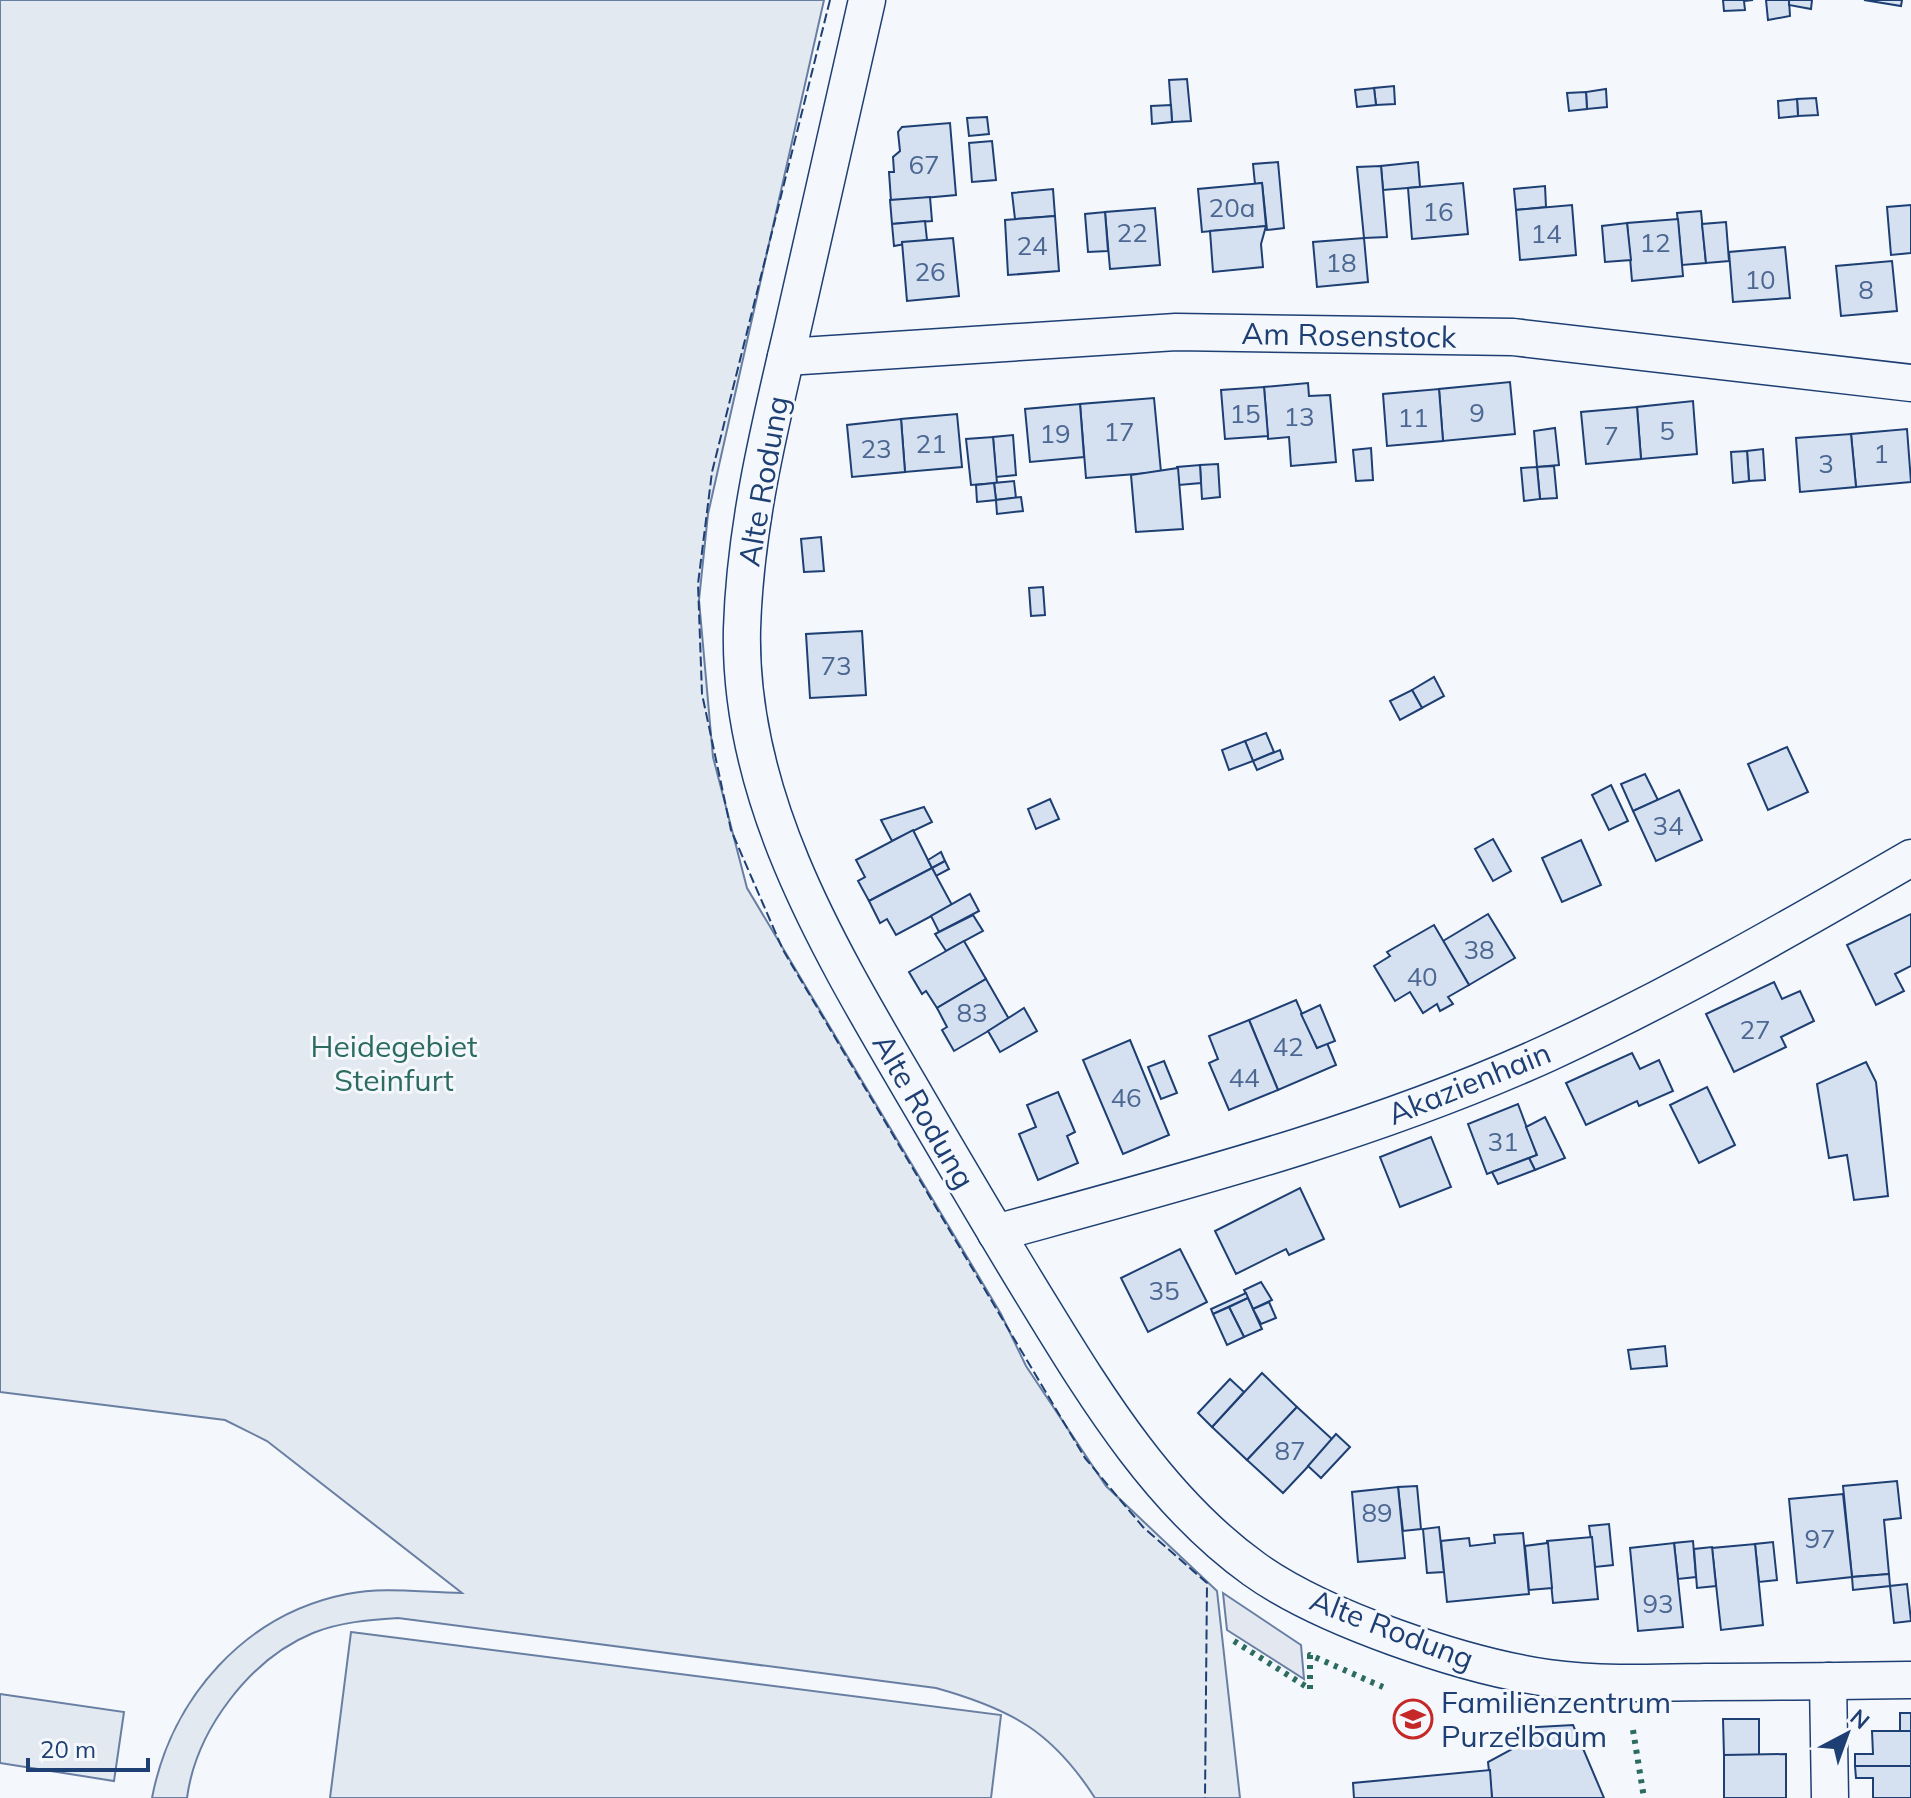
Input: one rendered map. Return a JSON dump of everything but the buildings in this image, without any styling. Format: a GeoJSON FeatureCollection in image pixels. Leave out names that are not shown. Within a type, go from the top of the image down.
{"type":"FeatureCollection","features":[{"type":"Feature","properties":{"kind":"street","name":"Alte Rodung"},"geometry":{"type":"LineString","coordinates":[[867,0],[752,509],[742,630],[746,710],[791,866],[836,959],[1093,1392],[1137,1451],[1188,1509],[1231,1550],[1279,1585],[1359,1623],[1496,1668],[1550,1678],[1620,1683],[1911,1680]]}},
{"type":"Feature","properties":{"kind":"street","name":"Am Rosenstock"},"geometry":{"type":"LineString","coordinates":[[786,357],[1176,332],[1513,337],[1911,383]]}},
{"type":"Feature","properties":{"kind":"street","name":"Akazienhain"},"geometry":{"type":"LineString","coordinates":[[996,1233],[1225,1170],[1394,1113],[1546,1054],[1708,976],[1911,858]]}},
{"type":"Feature","properties":{"kind":"street"},"geometry":{"type":"LineString","coordinates":[[1828,1681],[1830,1798]]}},
{"type":"Feature","properties":{"kind":"green space","name":"Heidegebiet Steinfurt"},"geometry":{"type":"Polygon","coordinates":[[[0,0],[824,0],[708,514],[699,600],[713,757],[747,888],[1001,1314],[1026,1366],[1106,1486],[1217,1591],[1240,1798],[1095,1798],[1063,1756],[1028,1726],[1008,1714],[936,1688],[398,1618],[323,1629],[268,1660],[230,1700],[214,1723],[192,1772],[187,1798],[152,1798],[176,1727],[195,1695],[218,1666],[245,1641],[276,1620],[310,1604],[347,1594],[391,1590],[462,1593],[267,1441],[225,1420],[0,1392],[0,0]]]}},
{"type":"Feature","properties":{"kind":"green space"},"geometry":{"type":"Polygon","coordinates":[[[351,1632],[1001,1715],[991,1798],[330,1798],[351,1632]]]}},
{"type":"Feature","properties":{"kind":"green space"},"geometry":{"type":"Polygon","coordinates":[[[0,1694],[124,1712],[114,1781],[0,1763],[0,1694]]]}},
{"type":"Feature","properties":{"kind":"shaded area"},"geometry":{"type":"Polygon","coordinates":[[[1223,1593],[1301,1645],[1304,1679],[1227,1630],[1223,1593]]]}},
{"type":"Feature","properties":{"kind":"hedge"},"geometry":{"type":"LineString","coordinates":[[1234,1641],[1310,1689],[1310,1655],[1383,1687]]}},
{"type":"Feature","properties":{"kind":"hedge"},"geometry":{"type":"LineString","coordinates":[[1633,1730],[1644,1798]]}},
{"type":"Feature","properties":{"kind":"fence"},"geometry":{"type":"LineString","coordinates":[[830,0],[712,472],[698,584],[702,694],[731,830],[783,950],[1085,1458],[1143,1527],[1207,1583],[1205,1798]]}},
{"type":"Feature","properties":{"kind":"place","name":"Familienzentrum Purzelbaum"},"geometry":{"type":"Point","coordinates":[1413,1719]}}]}
